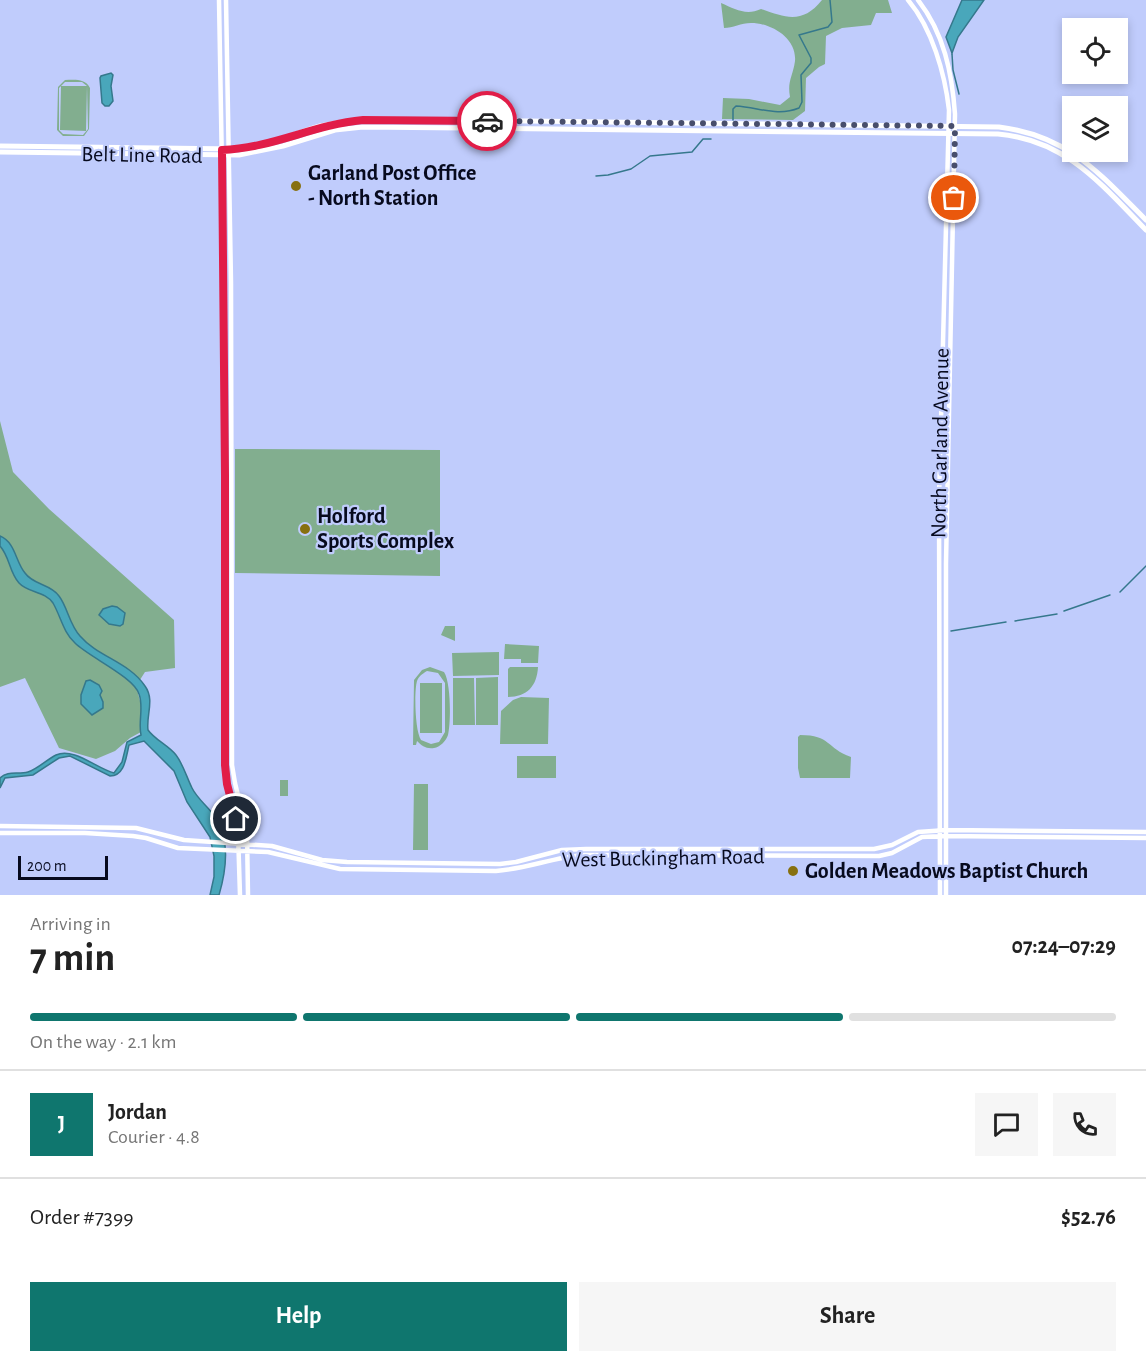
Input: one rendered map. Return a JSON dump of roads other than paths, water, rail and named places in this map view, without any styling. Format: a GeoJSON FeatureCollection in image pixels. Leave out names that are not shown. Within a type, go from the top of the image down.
{"type":"FeatureCollection","features":[{"type":"Feature","properties":{"kind":"main road"},"geometry":{"type":"LineString","coordinates":[[219,0],[225,765],[237,826],[240,895]]}},
{"type":"Feature","properties":{"kind":"main road"},"geometry":{"type":"LineString","coordinates":[[226,0],[232,518],[232,765],[246,825],[248,895]]}},
{"type":"Feature","properties":{"kind":"main road","name":"North Garland Avenue"},"geometry":{"type":"LineString","coordinates":[[908,0],[927,28],[935,49],[946,92],[952,130],[954,200],[946,563],[946,895]]}},
{"type":"Feature","properties":{"kind":"main road","name":"North Garland Avenue"},"geometry":{"type":"LineString","coordinates":[[918,0],[941,39],[955,105],[946,200],[942,334],[939,498],[940,895]]}},
{"type":"Feature","properties":{"kind":"main road"},"geometry":{"type":"LineString","coordinates":[[927,28],[934,25]]}},
{"type":"Feature","properties":{"kind":"main road","name":"Belt Line Road"},"geometry":{"type":"LineString","coordinates":[[0,152],[222,153],[280,141],[321,126],[363,120],[952,130],[1029,136],[1078,163],[1146,220]]}},
{"type":"Feature","properties":{"kind":"main road","name":"Belt Line Road"},"geometry":{"type":"LineString","coordinates":[[0,146],[136,152]]}},
{"type":"Feature","properties":{"kind":"main road"},"geometry":{"type":"LineString","coordinates":[[45,153],[48,147]]}},
{"type":"Feature","properties":{"kind":"main road","name":"Belt Line Road"},"geometry":{"type":"LineString","coordinates":[[1119,198],[1146,230]]}},
{"type":"Feature","properties":{"kind":"main road"},"geometry":{"type":"LineString","coordinates":[[946,200],[954,200]]}},
{"type":"Feature","properties":{"kind":"main road"},"geometry":{"type":"LineString","coordinates":[[944,253],[953,253]]}},
{"type":"Feature","properties":{"kind":"main road"},"geometry":{"type":"LineString","coordinates":[[942,334],[947,335],[950,348]]}},
{"type":"Feature","properties":{"kind":"main road"},"geometry":{"type":"LineString","coordinates":[[224,518],[232,518]]}},
{"type":"Feature","properties":{"kind":"main road"},"geometry":{"type":"LineString","coordinates":[[939,750],[943,756],[946,782]]}},
{"type":"Feature","properties":{"kind":"main road","name":"West Buckingham Road"},"geometry":{"type":"LineString","coordinates":[[0,826],[136,828],[184,840],[228,844],[248,851],[279,854],[333,868],[484,871],[524,867],[563,857],[584,855],[861,856],[891,853],[915,840],[947,830],[1146,832]]}},
{"type":"Feature","properties":{"kind":"main road","name":"West Buckingham Road"},"geometry":{"type":"LineString","coordinates":[[0,833],[85,833],[133,836],[178,848],[207,850],[228,850],[248,844],[272,846],[329,861],[484,864],[523,861],[562,850],[586,849],[880,848],[918,832],[940,833],[947,836],[1146,838]]}},
{"type":"Feature","properties":{"kind":"main road"},"geometry":{"type":"LineString","coordinates":[[891,853],[901,840]]}},
{"type":"Feature","properties":{"kind":"main road"},"geometry":{"type":"LineString","coordinates":[[861,849],[861,856]]}},
{"type":"Feature","properties":{"kind":"main road"},"geometry":{"type":"LineString","coordinates":[[298,860],[300,854]]}},
{"type":"Feature","properties":{"kind":"main road"},"geometry":{"type":"LineString","coordinates":[[523,861],[524,867]]}},
{"type":"Feature","properties":{"kind":"main road"},"geometry":{"type":"LineString","coordinates":[[367,863],[367,869]]}},
{"type":"Feature","properties":{"kind":"main road"},"geometry":{"type":"LineString","coordinates":[[484,864],[484,871]]}},
{"type":"Feature","properties":{"kind":"waterway"},"geometry":{"type":"LineString","coordinates":[[733,120],[733,109],[736,106],[775,112],[799,108],[802,102],[801,75],[811,63],[811,58],[799,35],[828,27],[832,22],[830,0]]}},
{"type":"Feature","properties":{"kind":"waterway"},"geometry":{"type":"LineString","coordinates":[[952,54],[959,94]]}},
{"type":"Feature","properties":{"kind":"waterway"},"geometry":{"type":"LineString","coordinates":[[596,176],[631,169],[650,156],[692,152],[703,139],[711,139]]}},
{"type":"Feature","properties":{"kind":"waterway"},"geometry":{"type":"LineString","coordinates":[[1120,592],[1146,566]]}},
{"type":"Feature","properties":{"kind":"waterway"},"geometry":{"type":"LineString","coordinates":[[1064,611],[1110,595]]}},
{"type":"Feature","properties":{"kind":"waterway"},"geometry":{"type":"LineString","coordinates":[[1015,621],[1057,614]]}},
{"type":"Feature","properties":{"kind":"waterway"},"geometry":{"type":"LineString","coordinates":[[951,631],[1006,622]]}},
{"type":"Feature","properties":{"kind":"place","name":"Garland Post Office - North Station"},"geometry":{"type":"Point","coordinates":[296,186]}},
{"type":"Feature","properties":{"kind":"place","name":"Holford Sports Complex"},"geometry":{"type":"Point","coordinates":[305,529]}},
{"type":"Feature","properties":{"kind":"place","name":"Golden Meadows Baptist Church"},"geometry":{"type":"Point","coordinates":[793,871]}}]}
